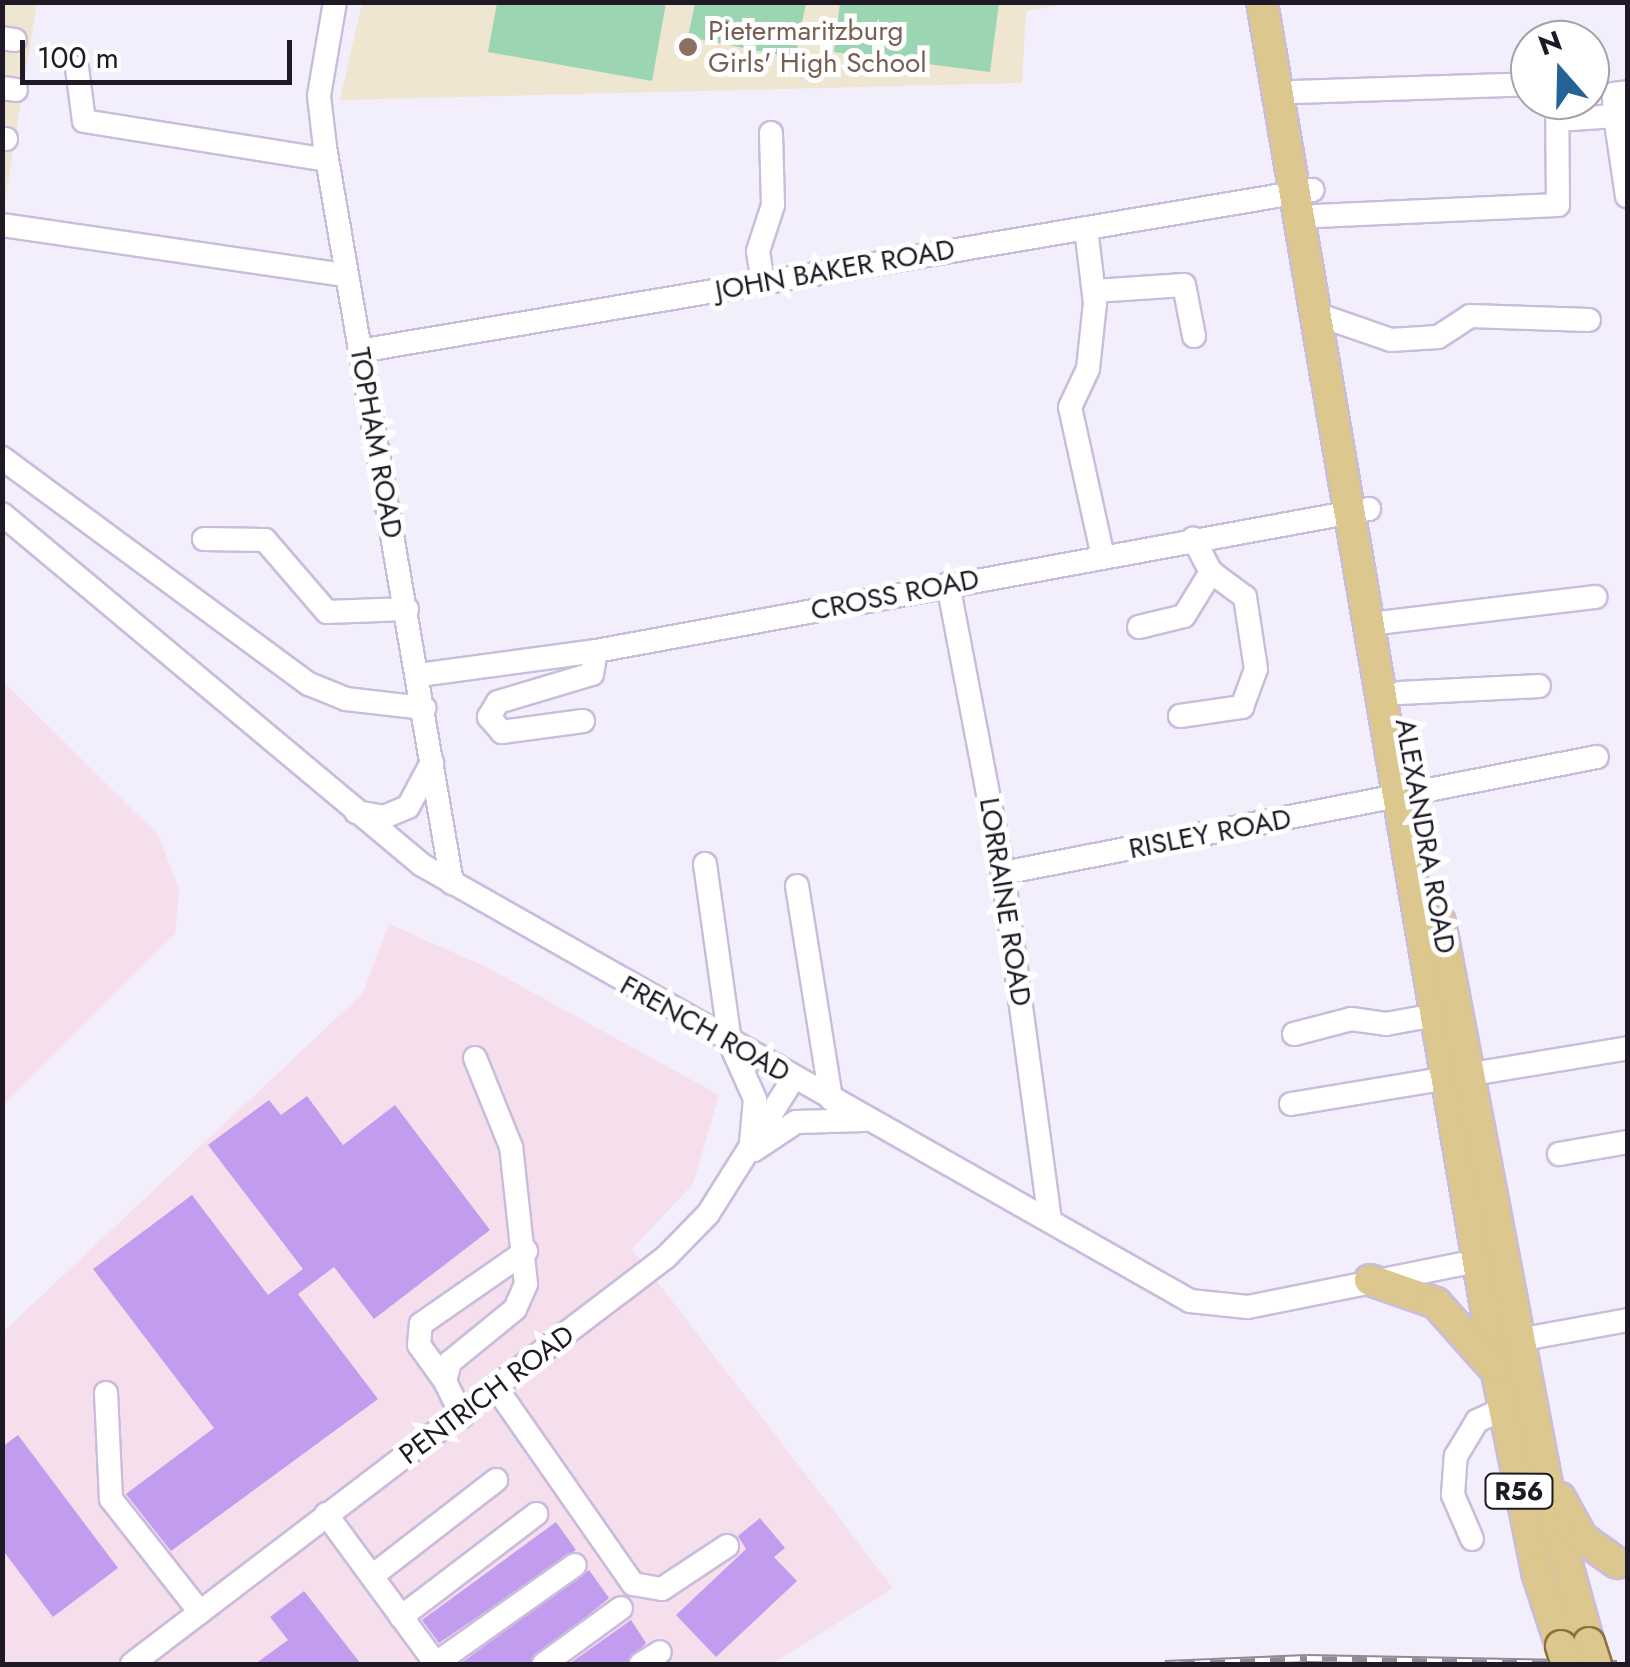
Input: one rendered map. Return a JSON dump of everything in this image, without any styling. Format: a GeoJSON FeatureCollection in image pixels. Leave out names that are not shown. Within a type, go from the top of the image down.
{"type":"FeatureCollection","features":[{"type":"Feature","properties":{"kind":"main road","name":"ALEXANDRA ROAD"},"geometry":{"type":"LineString","coordinates":[[1262,2],[1308,200]]}},
{"type":"Feature","properties":{"kind":"main road","name":"ALEXANDRA ROAD"},"geometry":{"type":"LineString","coordinates":[[1278,2],[1325,317],[1489,1258],[1497,1374],[1504,1409],[1578,1654]]}},
{"type":"Feature","properties":{"kind":"main road","name":"ALEXANDRA ROAD"},"geometry":{"type":"LineString","coordinates":[[1378,622],[1400,693],[1407,797],[1436,1015],[1458,1078]]}},
{"type":"Feature","properties":{"kind":"main road","name":"ALEXANDRA ROAD"},"geometry":{"type":"LineString","coordinates":[[1489,1258],[1518,1340],[1546,1479],[1551,1570]]}},
{"type":"Feature","properties":{"kind":"main road"},"geometry":{"type":"LineString","coordinates":[[1370,1280],[1436,1303],[1497,1374]]}},
{"type":"Feature","properties":{"kind":"main road"},"geometry":{"type":"LineString","coordinates":[[1546,1479],[1582,1538],[1622,1563]]}},
{"type":"Feature","properties":{"kind":"main road"},"geometry":{"type":"LineString","coordinates":[[1551,1570],[1622,1563]]}},
{"type":"Feature","properties":{"kind":"street","name":"TOPHAM ROAD"},"geometry":{"type":"LineString","coordinates":[[335,2],[320,96],[327,160],[452,883]]}},
{"type":"Feature","properties":{"kind":"street"},"geometry":{"type":"LineString","coordinates":[[77,68],[84,121],[327,160]]}},
{"type":"Feature","properties":{"kind":"street"},"geometry":{"type":"LineString","coordinates":[[1294,92],[1510,85]]}},
{"type":"Feature","properties":{"kind":"street"},"geometry":{"type":"LineString","coordinates":[[1627,196],[1614,94],[1628,92]]}},
{"type":"Feature","properties":{"kind":"street"},"geometry":{"type":"LineString","coordinates":[[1610,115],[1616,116]]}},
{"type":"Feature","properties":{"kind":"street","name":"JOHN BAKER ROAD"},"geometry":{"type":"LineString","coordinates":[[359,351],[1086,228],[1308,200],[1558,205],[1558,120]]}},
{"type":"Feature","properties":{"kind":"street"},"geometry":{"type":"LineString","coordinates":[[763,282],[758,251],[773,205],[772,134]]}},
{"type":"Feature","properties":{"kind":"street"},"geometry":{"type":"LineString","coordinates":[[2,225],[346,275]]}},
{"type":"Feature","properties":{"kind":"street"},"geometry":{"type":"LineString","coordinates":[[1086,228],[1094,291],[1088,369],[1070,407],[1103,557]]}},
{"type":"Feature","properties":{"kind":"street"},"geometry":{"type":"LineString","coordinates":[[1094,291],[1184,285],[1194,336]]}},
{"type":"Feature","properties":{"kind":"street"},"geometry":{"type":"LineString","coordinates":[[1325,317],[1390,340],[1438,337],[1470,316],[1589,320]]}},
{"type":"Feature","properties":{"kind":"street"},"geometry":{"type":"LineString","coordinates":[[2,458],[309,684],[346,699],[424,708]]}},
{"type":"Feature","properties":{"kind":"street","name":"CROSS ROAD"},"geometry":{"type":"LineString","coordinates":[[419,675],[596,651],[1193,538],[1360,511]]}},
{"type":"Feature","properties":{"kind":"street","name":"FRENCH ROAD"},"geometry":{"type":"LineString","coordinates":[[2,514],[356,812],[452,883],[793,1079],[1212,1308],[1489,1258]]}},
{"type":"Feature","properties":{"kind":"street"},"geometry":{"type":"LineString","coordinates":[[1180,716],[1233,711],[1252,694],[1246,597],[1211,572],[1193,538]]}},
{"type":"Feature","properties":{"kind":"street"},"geometry":{"type":"LineString","coordinates":[[204,539],[265,540],[327,612],[407,609]]}},
{"type":"Feature","properties":{"kind":"street"},"geometry":{"type":"LineString","coordinates":[[1138,627],[1184,616],[1211,572]]}},
{"type":"Feature","properties":{"kind":"street","name":"LORRAINE ROAD"},"geometry":{"type":"LineString","coordinates":[[948,584],[1003,874],[1050,1221]]}},
{"type":"Feature","properties":{"kind":"street"},"geometry":{"type":"LineString","coordinates":[[1378,622],[1595,597]]}},
{"type":"Feature","properties":{"kind":"street"},"geometry":{"type":"LineString","coordinates":[[583,720],[502,732],[489,717],[498,702],[592,674],[596,651]]}},
{"type":"Feature","properties":{"kind":"street"},"geometry":{"type":"LineString","coordinates":[[1400,693],[1539,686]]}},
{"type":"Feature","properties":{"kind":"street","name":"RISLEY ROAD"},"geometry":{"type":"LineString","coordinates":[[1003,874],[1597,757]]}},
{"type":"Feature","properties":{"kind":"street"},"geometry":{"type":"LineString","coordinates":[[356,812],[384,817],[408,807],[432,760]]}},
{"type":"Feature","properties":{"kind":"street"},"geometry":{"type":"LineString","coordinates":[[706,864],[730,1043],[755,1099],[748,1156]]}},
{"type":"Feature","properties":{"kind":"street"},"geometry":{"type":"LineString","coordinates":[[797,886],[831,1100]]}},
{"type":"Feature","properties":{"kind":"street"},"geometry":{"type":"LineString","coordinates":[[1294,1034],[1351,1020],[1386,1024],[1436,1015]]}},
{"type":"Feature","properties":{"kind":"street"},"geometry":{"type":"LineString","coordinates":[[1291,1104],[1628,1048]]}},
{"type":"Feature","properties":{"kind":"street"},"geometry":{"type":"LineString","coordinates":[[446,1381],[460,1350],[521,1300],[526,1251],[511,1147],[475,1058]]}},
{"type":"Feature","properties":{"kind":"street","name":"PENTRICH ROAD"},"geometry":{"type":"LineString","coordinates":[[132,1664],[666,1257],[748,1156],[793,1079]]}},
{"type":"Feature","properties":{"kind":"street"},"geometry":{"type":"LineString","coordinates":[[748,1156],[796,1122],[872,1121]]}},
{"type":"Feature","properties":{"kind":"street"},"geometry":{"type":"LineString","coordinates":[[1559,1154],[1628,1142]]}},
{"type":"Feature","properties":{"kind":"street"},"geometry":{"type":"LineString","coordinates":[[462,1416],[446,1381],[420,1346],[422,1324],[526,1251]]}},
{"type":"Feature","properties":{"kind":"street"},"geometry":{"type":"LineString","coordinates":[[1518,1340],[1628,1320]]}},
{"type":"Feature","properties":{"kind":"street"},"geometry":{"type":"LineString","coordinates":[[497,1389],[632,1584],[662,1589],[727,1546]]}},
{"type":"Feature","properties":{"kind":"street"},"geometry":{"type":"LineString","coordinates":[[106,1394],[111,1500],[200,1612]]}},
{"type":"Feature","properties":{"kind":"street"},"geometry":{"type":"LineString","coordinates":[[1472,1539],[1454,1495],[1456,1456],[1477,1420],[1504,1409]]}},
{"type":"Feature","properties":{"kind":"street"},"geometry":{"type":"LineString","coordinates":[[372,1576],[496,1480]]}},
{"type":"Feature","properties":{"kind":"street"},"geometry":{"type":"LineString","coordinates":[[326,1514],[436,1664],[574,1566]]}},
{"type":"Feature","properties":{"kind":"street"},"geometry":{"type":"LineString","coordinates":[[401,1617],[536,1514]]}},
{"type":"Feature","properties":{"kind":"street"},"geometry":{"type":"LineString","coordinates":[[544,1664],[621,1608]]}},
{"type":"Feature","properties":{"kind":"shaded area"},"geometry":{"type":"Polygon","coordinates":[[[3,3],[37,3],[3,213],[3,3]]]}},
{"type":"Feature","properties":{"kind":"shaded area","name":"Pietermaritzburg Girls' High School"},"geometry":{"type":"Polygon","coordinates":[[[362,3],[1071,3],[1026,11],[1022,83],[340,100],[362,3]]]}},
{"type":"Feature","properties":{"kind":"shaded area"},"geometry":{"type":"Polygon","coordinates":[[[3,681],[159,836],[179,890],[175,934],[3,1106],[3,681]]]}},
{"type":"Feature","properties":{"kind":"shaded area"},"geometry":{"type":"Polygon","coordinates":[[[389,924],[488,968],[719,1095],[693,1184],[632,1249],[893,1588],[772,1664],[3,1664],[3,1332],[363,993],[389,924]]]}},
{"type":"Feature","properties":{"kind":"green space"},"geometry":{"type":"Polygon","coordinates":[[[497,3],[666,3],[652,81],[488,52],[497,3]]]}},
{"type":"Feature","properties":{"kind":"green space"},"geometry":{"type":"Polygon","coordinates":[[[695,3],[806,3],[795,58],[688,37],[695,3]]]}},
{"type":"Feature","properties":{"kind":"green space"},"geometry":{"type":"Polygon","coordinates":[[[840,3],[999,3],[990,72],[834,52],[840,3]]]}},
{"type":"Feature","properties":{"kind":"building"},"geometry":{"type":"Polygon","coordinates":[[[307,1096],[343,1145],[395,1105],[490,1230],[374,1319],[334,1267],[298,1294],[378,1399],[171,1551],[126,1494],[214,1428],[93,1269],[192,1195],[268,1295],[303,1269],[208,1145],[269,1100],[281,1115],[307,1096]]]}},
{"type":"Feature","properties":{"kind":"building"},"geometry":{"type":"Polygon","coordinates":[[[18,1435],[118,1568],[53,1617],[2,1549],[2,1447],[18,1435]]]}},
{"type":"Feature","properties":{"kind":"building"},"geometry":{"type":"Polygon","coordinates":[[[760,1518],[785,1548],[774,1557],[797,1581],[716,1657],[676,1615],[746,1549],[738,1536],[760,1518]]]}},
{"type":"Feature","properties":{"kind":"building"},"geometry":{"type":"Polygon","coordinates":[[[556,1522],[576,1550],[439,1643],[422,1620],[556,1522]]]}},
{"type":"Feature","properties":{"kind":"building"},"geometry":{"type":"Polygon","coordinates":[[[589,1570],[609,1598],[529,1664],[460,1664],[589,1570]]]}},
{"type":"Feature","properties":{"kind":"building"},"geometry":{"type":"Polygon","coordinates":[[[304,1591],[361,1664],[255,1664],[288,1640],[270,1617],[304,1591]]]}},
{"type":"Feature","properties":{"kind":"building"},"geometry":{"type":"Polygon","coordinates":[[[631,1620],[646,1643],[626,1664],[569,1664],[631,1620]]]}},
{"type":"Feature","properties":{"kind":"railway"},"geometry":{"type":"LineString","coordinates":[[1165,1664],[1307,1658],[1617,1664]]}},
{"type":"Feature","properties":{"kind":"place","name":"Pietermaritzburg Girls' High School"},"geometry":{"type":"Point","coordinates":[688,47]}}]}
